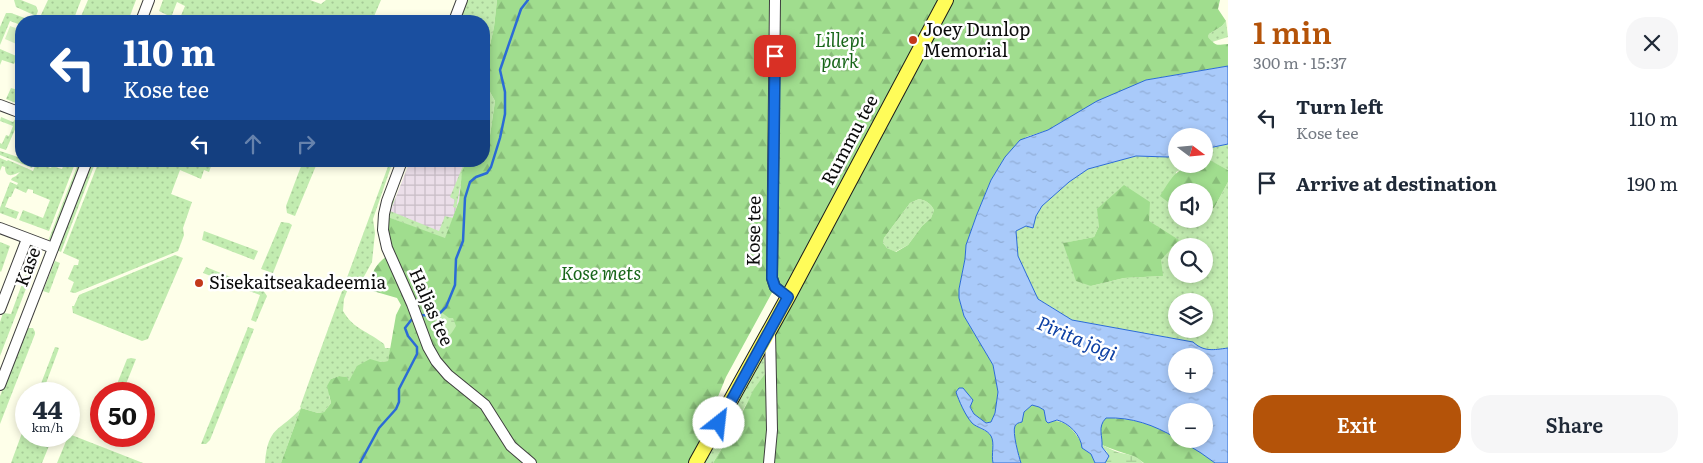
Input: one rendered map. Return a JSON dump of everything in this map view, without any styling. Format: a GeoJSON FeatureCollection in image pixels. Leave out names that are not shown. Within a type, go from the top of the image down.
{"type":"FeatureCollection","features":[{"type":"Feature","properties":{"kind":"main road","name":"Rummu tee"},"geometry":{"type":"LineString","coordinates":[[788,297],[946,0]]}},
{"type":"Feature","properties":{"kind":"main road"},"geometry":{"type":"LineString","coordinates":[[696,463],[788,297]]}},
{"type":"Feature","properties":{"kind":"street"},"geometry":{"type":"LineString","coordinates":[[143,15],[149,0]]}},
{"type":"Feature","properties":{"kind":"street"},"geometry":{"type":"LineString","coordinates":[[456,15],[462,0]]}},
{"type":"Feature","properties":{"kind":"street","name":"Kose tee"},"geometry":{"type":"LineString","coordinates":[[776,0],[772,278],[775,287],[788,297]]}},
{"type":"Feature","properties":{"kind":"street"},"geometry":{"type":"LineString","coordinates":[[0,105],[15,111]]}},
{"type":"Feature","properties":{"kind":"street","name":"Kase"},"geometry":{"type":"LineString","coordinates":[[0,385],[84,167]]}},
{"type":"Feature","properties":{"kind":"street","name":"Haljas tee"},"geometry":{"type":"LineString","coordinates":[[400,167],[387,201],[383,230],[387,248],[412,304],[428,347],[448,375],[485,405],[511,446],[531,463]]}},
{"type":"Feature","properties":{"kind":"street"},"geometry":{"type":"LineString","coordinates":[[0,228],[53,248]]}},
{"type":"Feature","properties":{"kind":"street"},"geometry":{"type":"LineString","coordinates":[[0,309],[27,238]]}},
{"type":"Feature","properties":{"kind":"street"},"geometry":{"type":"LineString","coordinates":[[769,463],[772,430],[770,328]]}},
{"type":"Feature","properties":{"kind":"shaded area"},"geometry":{"type":"Polygon","coordinates":[[[408,167],[464,167],[459,201],[445,239],[388,217],[408,167]]]}},
{"type":"Feature","properties":{"kind":"green space"},"geometry":{"type":"Polygon","coordinates":[[[14,0],[21,0],[36,6],[38,11],[36,15],[34,15],[16,7],[14,0]]]}},
{"type":"Feature","properties":{"kind":"green space"},"geometry":{"type":"Polygon","coordinates":[[[48,0],[81,0],[75,15],[41,15],[48,0]]]}},
{"type":"Feature","properties":{"kind":"green space"},"geometry":{"type":"Polygon","coordinates":[[[88,0],[136,0],[130,15],[82,15],[88,0]]]}},
{"type":"Feature","properties":{"kind":"green space"},"geometry":{"type":"Polygon","coordinates":[[[163,0],[310,0],[321,4],[326,0],[381,0],[375,15],[181,15],[185,6],[177,2],[172,15],[159,11],[163,0]]]}},
{"type":"Feature","properties":{"kind":"green space"},"geometry":{"type":"Polygon","coordinates":[[[465,0],[497,0],[490,45],[490,15],[459,15],[465,0]]]}},
{"type":"Feature","properties":{"kind":"green space"},"geometry":{"type":"Polygon","coordinates":[[[497,0],[1220,0],[1218,9],[1226,21],[1222,26],[1209,34],[1208,37],[1217,45],[1228,44],[1228,66],[1146,80],[1076,114],[1048,130],[1026,137],[1005,157],[991,180],[966,245],[959,298],[964,316],[993,365],[998,392],[995,413],[991,422],[986,423],[974,414],[970,406],[972,403],[963,388],[966,410],[970,419],[991,436],[993,463],[713,463],[738,421],[754,389],[773,363],[775,336],[794,300],[775,287],[726,377],[715,404],[708,430],[690,463],[281,463],[301,408],[318,413],[324,412],[331,403],[327,386],[331,379],[339,376],[347,377],[349,381],[357,366],[370,359],[380,362],[388,361],[396,315],[401,305],[397,298],[373,291],[372,278],[378,264],[391,253],[388,241],[388,217],[445,238],[459,201],[464,167],[490,167],[490,135],[495,101],[490,92],[490,45],[497,0]],[[919,199],[910,203],[884,238],[883,243],[887,248],[896,252],[908,245],[922,226],[931,218],[934,210],[928,203],[919,199]]]}},
{"type":"Feature","properties":{"kind":"green space"},"geometry":{"type":"Polygon","coordinates":[[[6,13],[16,15],[15,23],[10,21],[0,45],[0,27],[6,13]]]}},
{"type":"Feature","properties":{"kind":"green space"},"geometry":{"type":"Polygon","coordinates":[[[1226,21],[1228,37],[1212,42],[1208,37],[1209,34],[1222,26],[1226,21]]]}},
{"type":"Feature","properties":{"kind":"green space"},"geometry":{"type":"Polygon","coordinates":[[[10,26],[15,28],[15,43],[5,39],[10,26]]]}},
{"type":"Feature","properties":{"kind":"green space"},"geometry":{"type":"Polygon","coordinates":[[[0,49],[15,55],[14,64],[2,60],[0,65],[0,49]]]}},
{"type":"Feature","properties":{"kind":"green space"},"geometry":{"type":"Polygon","coordinates":[[[11,88],[15,89],[15,103],[6,99],[11,88]]]}},
{"type":"Feature","properties":{"kind":"green space"},"geometry":{"type":"Polygon","coordinates":[[[490,92],[495,101],[490,135],[490,92]]]}},
{"type":"Feature","properties":{"kind":"green space"},"geometry":{"type":"Polygon","coordinates":[[[1,117],[13,122],[15,119],[15,130],[6,150],[0,148],[0,143],[2,144],[6,135],[9,136],[13,126],[0,121],[1,117]]]}},
{"type":"Feature","properties":{"kind":"green space"},"geometry":{"type":"Polygon","coordinates":[[[1228,144],[1228,170],[1213,162],[1213,147],[1228,144]]]}},
{"type":"Feature","properties":{"kind":"green space"},"geometry":{"type":"Polygon","coordinates":[[[0,151],[15,156],[15,161],[0,155],[0,151]]]}},
{"type":"Feature","properties":{"kind":"green space"},"geometry":{"type":"Polygon","coordinates":[[[1136,156],[1168,157],[1168,173],[1176,173],[1175,183],[1168,183],[1168,228],[1213,228],[1213,208],[1228,182],[1228,348],[1213,350],[1213,348],[1201,348],[1192,342],[1170,338],[1213,338],[1213,293],[1168,293],[1168,338],[1072,320],[1038,299],[1018,256],[1016,231],[1026,225],[1033,227],[1036,216],[1042,206],[1069,182],[1088,169],[1136,156]],[[1099,226],[1094,237],[1064,243],[1091,286],[1124,278],[1162,276],[1099,226]]]}},
{"type":"Feature","properties":{"kind":"green space"},"geometry":{"type":"Polygon","coordinates":[[[0,158],[15,163],[15,167],[24,167],[33,171],[35,167],[55,167],[62,169],[63,167],[74,167],[49,231],[19,220],[23,210],[43,218],[50,200],[33,193],[33,190],[28,189],[26,193],[15,188],[11,197],[9,197],[5,207],[19,212],[16,219],[0,213],[0,208],[10,182],[17,185],[18,183],[11,180],[20,172],[8,175],[5,167],[2,166],[0,171],[0,158]]]}},
{"type":"Feature","properties":{"kind":"green space"},"geometry":{"type":"Polygon","coordinates":[[[1213,162],[1228,170],[1228,182],[1213,208],[1213,183],[1168,183],[1177,173],[1213,173],[1213,162]]]}},
{"type":"Feature","properties":{"kind":"green space"},"geometry":{"type":"Polygon","coordinates":[[[77,167],[80,167],[52,238],[48,241],[77,167]]]}},
{"type":"Feature","properties":{"kind":"green space"},"geometry":{"type":"Polygon","coordinates":[[[89,167],[94,167],[61,252],[57,250],[89,167]]]}},
{"type":"Feature","properties":{"kind":"green space"},"geometry":{"type":"Polygon","coordinates":[[[97,167],[211,167],[209,172],[204,170],[201,179],[180,170],[171,194],[192,202],[183,228],[184,235],[178,251],[75,293],[70,292],[74,282],[68,279],[74,265],[78,265],[79,260],[63,253],[97,167]]]}},
{"type":"Feature","properties":{"kind":"green space"},"geometry":{"type":"Polygon","coordinates":[[[301,167],[315,167],[295,216],[287,213],[286,206],[301,167]]]}},
{"type":"Feature","properties":{"kind":"green space"},"geometry":{"type":"Polygon","coordinates":[[[388,167],[391,167],[373,219],[375,233],[372,262],[361,282],[351,281],[344,299],[343,311],[352,322],[384,344],[385,348],[391,348],[388,361],[380,362],[349,381],[346,377],[339,376],[331,379],[329,396],[331,403],[324,412],[318,413],[300,407],[388,167]]]}},
{"type":"Feature","properties":{"kind":"green space"},"geometry":{"type":"Polygon","coordinates":[[[464,167],[456,208],[453,207],[455,200],[450,197],[464,167]]]}},
{"type":"Feature","properties":{"kind":"green space"},"geometry":{"type":"Polygon","coordinates":[[[1168,183],[1168,202],[1160,196],[1168,183]]]}},
{"type":"Feature","properties":{"kind":"green space"},"geometry":{"type":"Polygon","coordinates":[[[1124,185],[1150,202],[1149,221],[1176,238],[1168,238],[1168,252],[1161,260],[1163,276],[1124,278],[1091,286],[1076,281],[1063,243],[1094,237],[1099,226],[1097,209],[1124,185]]]}},
{"type":"Feature","properties":{"kind":"green space"},"geometry":{"type":"Polygon","coordinates":[[[395,199],[390,211],[439,231],[445,216],[453,218],[445,239],[388,217],[391,201],[395,199]]]}},
{"type":"Feature","properties":{"kind":"green space"},"geometry":{"type":"Polygon","coordinates":[[[919,199],[928,203],[933,208],[931,218],[922,226],[908,245],[895,252],[887,248],[883,243],[884,238],[910,203],[919,199]]]}},
{"type":"Feature","properties":{"kind":"green space"},"geometry":{"type":"Polygon","coordinates":[[[281,222],[292,225],[273,273],[261,269],[281,222]]]}},
{"type":"Feature","properties":{"kind":"green space"},"geometry":{"type":"Polygon","coordinates":[[[204,231],[258,251],[254,260],[202,240],[204,231]]]}},
{"type":"Feature","properties":{"kind":"green space"},"geometry":{"type":"Polygon","coordinates":[[[0,242],[10,246],[1,272],[0,271],[0,242]]]}},
{"type":"Feature","properties":{"kind":"green space"},"geometry":{"type":"Polygon","coordinates":[[[35,248],[41,250],[0,356],[0,322],[3,313],[11,314],[30,262],[24,257],[27,250],[35,248]]]}},
{"type":"Feature","properties":{"kind":"green space"},"geometry":{"type":"Polygon","coordinates":[[[175,255],[183,258],[148,339],[142,341],[73,313],[72,306],[74,306],[79,295],[175,255]]]}},
{"type":"Feature","properties":{"kind":"green space"},"geometry":{"type":"Polygon","coordinates":[[[55,261],[60,263],[49,293],[43,291],[55,261]]]}},
{"type":"Feature","properties":{"kind":"green space"},"geometry":{"type":"Polygon","coordinates":[[[206,267],[263,290],[267,296],[256,322],[251,320],[260,295],[203,273],[206,267]]]}},
{"type":"Feature","properties":{"kind":"green space"},"geometry":{"type":"Polygon","coordinates":[[[441,312],[449,318],[453,318],[456,326],[450,335],[440,340],[436,337],[434,316],[441,312]]]}},
{"type":"Feature","properties":{"kind":"green space"},"geometry":{"type":"Polygon","coordinates":[[[248,327],[254,329],[210,440],[206,444],[201,444],[248,327]]]}},
{"type":"Feature","properties":{"kind":"green space"},"geometry":{"type":"Polygon","coordinates":[[[28,328],[33,328],[35,334],[0,424],[0,396],[28,328]]]}},
{"type":"Feature","properties":{"kind":"green space"},"geometry":{"type":"Polygon","coordinates":[[[55,347],[59,348],[46,382],[42,382],[55,347]]]}},
{"type":"Feature","properties":{"kind":"green space"},"geometry":{"type":"Polygon","coordinates":[[[763,358],[766,358],[768,370],[753,392],[713,463],[703,463],[763,358]]]}},
{"type":"Feature","properties":{"kind":"green space"},"geometry":{"type":"Polygon","coordinates":[[[127,359],[136,359],[127,382],[118,382],[127,359]]]}},
{"type":"Feature","properties":{"kind":"green space"},"geometry":{"type":"Polygon","coordinates":[[[1032,405],[1044,410],[1046,421],[1056,421],[1067,425],[1080,440],[1082,448],[1091,454],[1095,463],[1021,463],[1014,429],[1016,424],[1021,422],[1024,412],[1032,405]]]}},
{"type":"Feature","properties":{"kind":"green space"},"geometry":{"type":"Polygon","coordinates":[[[301,408],[281,463],[265,463],[272,435],[301,408]]]}},
{"type":"Feature","properties":{"kind":"green space"},"geometry":{"type":"Polygon","coordinates":[[[1106,418],[1121,419],[1150,425],[1168,433],[1168,448],[1194,448],[1215,463],[1144,463],[1102,445],[1101,427],[1106,418]]]}},
{"type":"Feature","properties":{"kind":"green space"},"geometry":{"type":"Polygon","coordinates":[[[80,438],[90,442],[90,447],[102,447],[143,463],[57,463],[64,447],[80,447],[80,438]]]}},
{"type":"Feature","properties":{"kind":"green space"},"geometry":{"type":"Polygon","coordinates":[[[1102,445],[1138,458],[1143,463],[1105,463],[1108,458],[1107,452],[1102,445]]]}},
{"type":"Feature","properties":{"kind":"green space"},"geometry":{"type":"Polygon","coordinates":[[[17,447],[49,447],[42,463],[11,463],[17,447]]]}},
{"type":"Feature","properties":{"kind":"water","name":"Pirita jõgi"},"geometry":{"type":"Polygon","coordinates":[[[1228,66],[1228,144],[1213,147],[1213,128],[1168,128],[1168,157],[1136,156],[1088,169],[1069,182],[1042,206],[1036,216],[1033,228],[1026,226],[1016,231],[1018,256],[1038,299],[1072,320],[1193,342],[1203,348],[1168,348],[1168,393],[1213,393],[1213,350],[1228,348],[1228,463],[1215,463],[1193,448],[1213,448],[1213,403],[1168,403],[1168,434],[1143,423],[1125,419],[1106,418],[1101,428],[1102,447],[1109,456],[1105,463],[1095,463],[1091,454],[1082,448],[1077,434],[1070,427],[1057,420],[1048,423],[1044,410],[1032,405],[1024,412],[1022,422],[1016,424],[1014,429],[1021,463],[993,463],[993,442],[991,436],[972,423],[956,392],[959,388],[963,388],[973,400],[970,407],[974,414],[986,423],[991,422],[995,413],[998,392],[993,365],[964,316],[959,298],[959,289],[966,245],[991,180],[1005,157],[1020,140],[1048,130],[1097,101],[1146,80],[1228,66]]]}},
{"type":"Feature","properties":{"kind":"waterway"},"geometry":{"type":"LineString","coordinates":[[421,315],[434,316],[439,314],[446,307],[455,285],[456,259],[463,241],[465,198],[470,182],[476,177],[487,173],[491,167],[505,114],[505,92],[500,70],[521,9],[528,0]]}},
{"type":"Feature","properties":{"kind":"waterway"},"geometry":{"type":"LineString","coordinates":[[360,463],[379,428],[396,409],[399,402],[399,389],[417,354],[417,347],[408,336],[405,328],[412,319]]}},
{"type":"Feature","properties":{"kind":"place","name":"Joey Dunlop Memorial"},"geometry":{"type":"Point","coordinates":[913,40]}},
{"type":"Feature","properties":{"kind":"place","name":"Sisekaitseakadeemia"},"geometry":{"type":"Point","coordinates":[199,283]}},
{"type":"Feature","properties":{"kind":"route"},"geometry":{"type":"LineString","coordinates":[[719,423],[788,297],[775,287],[772,278],[775,56]]}},
{"type":"Feature","properties":{"kind":"park label","name":"Lillepi park"},"geometry":{"type":"Point","coordinates":[840,51]}},
{"type":"Feature","properties":{"kind":"park label","name":"Kose mets"},"geometry":{"type":"Point","coordinates":[601,274]}}]}
